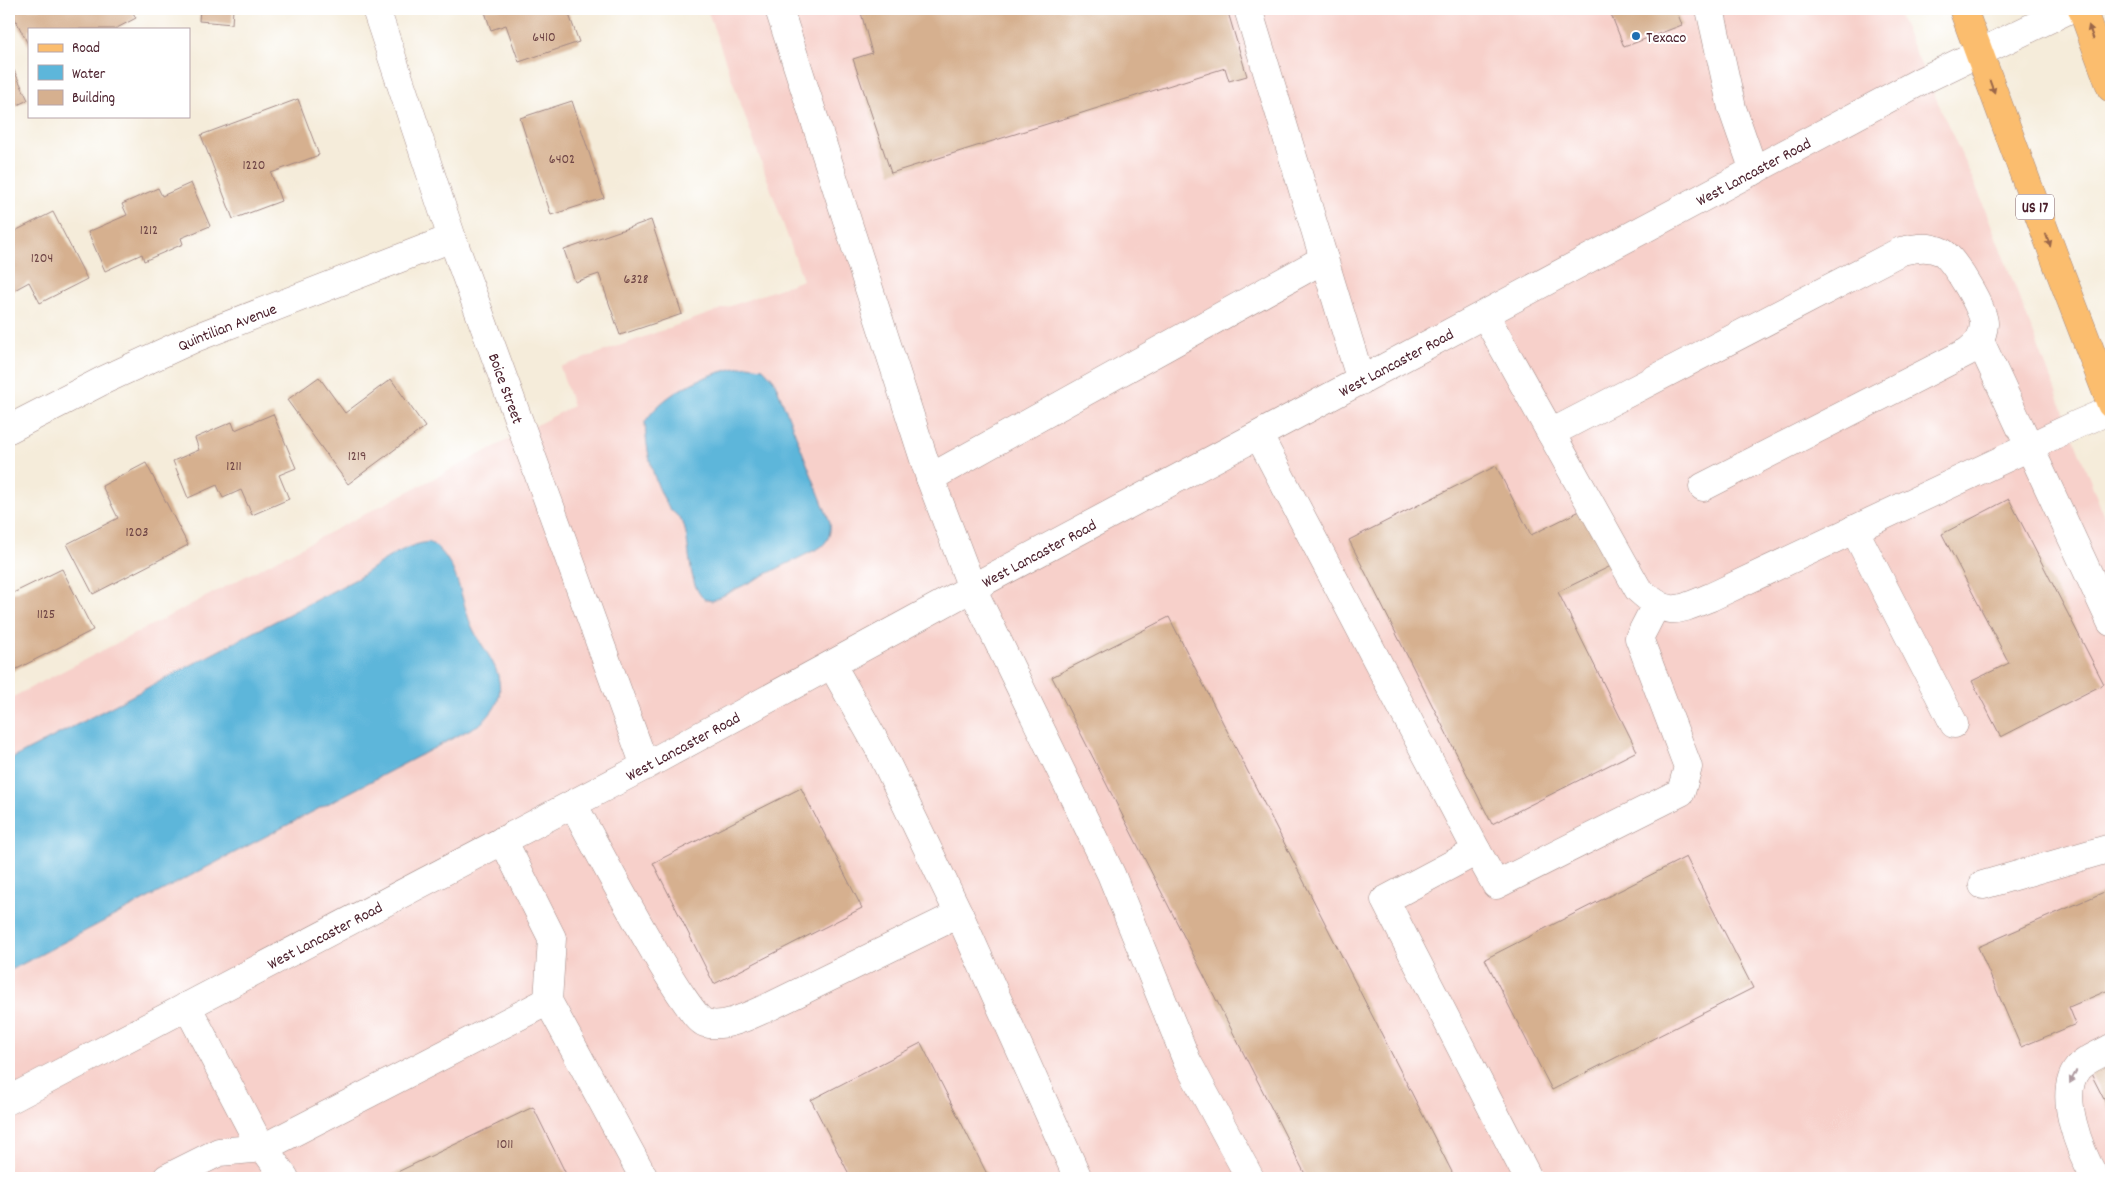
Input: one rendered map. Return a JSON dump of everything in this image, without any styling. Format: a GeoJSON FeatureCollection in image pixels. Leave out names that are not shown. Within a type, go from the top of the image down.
{"type":"FeatureCollection","features":[{"type":"Feature","properties":{"kind":"main road","name":"US 17"},"geometry":{"type":"LineString","coordinates":[[1963,9],[2056,264],[2111,404]]}},
{"type":"Feature","properties":{"kind":"main road"},"geometry":{"type":"LineString","coordinates":[[2082,9],[2111,88]]}},
{"type":"Feature","properties":{"kind":"street","name":"Boice Street"},"geometry":{"type":"LineString","coordinates":[[376,9],[452,238],[645,766]]}},
{"type":"Feature","properties":{"kind":"street"},"geometry":{"type":"LineString","coordinates":[[779,9],[930,478],[972,588],[1110,874],[1187,1061],[1250,1178]]}},
{"type":"Feature","properties":{"kind":"street"},"geometry":{"type":"LineString","coordinates":[[1248,9],[1362,381]]}},
{"type":"Feature","properties":{"kind":"street"},"geometry":{"type":"LineString","coordinates":[[1710,9],[1732,108],[1754,171]]}},
{"type":"Feature","properties":{"kind":"street","name":"West Lancaster Road"},"geometry":{"type":"LineString","coordinates":[[9,1100],[645,766],[972,588],[1921,81],[2070,9]]}},
{"type":"Feature","properties":{"kind":"street","name":"Quintilian Avenue"},"geometry":{"type":"LineString","coordinates":[[9,429],[104,380],[195,338],[452,238]]}},
{"type":"Feature","properties":{"kind":"street"},"geometry":{"type":"LineString","coordinates":[[1551,433],[1901,251],[1926,246],[1944,252],[1960,270],[1985,321],[1980,341],[1967,352],[1703,487]]}},
{"type":"Feature","properties":{"kind":"street"},"geometry":{"type":"LineString","coordinates":[[930,478],[1324,259]]}},
{"type":"Feature","properties":{"kind":"street"},"geometry":{"type":"LineString","coordinates":[[1485,315],[1638,589],[1656,605],[1678,611],[2111,410]]}},
{"type":"Feature","properties":{"kind":"street"},"geometry":{"type":"LineString","coordinates":[[1980,341],[2028,448],[2111,622]]}},
{"type":"Feature","properties":{"kind":"street"},"geometry":{"type":"LineString","coordinates":[[1259,436],[1496,885],[1681,792],[1688,767],[1639,638],[1656,605]]}},
{"type":"Feature","properties":{"kind":"street"},"geometry":{"type":"LineString","coordinates":[[1854,529],[1954,724]]}},
{"type":"Feature","properties":{"kind":"street"},"geometry":{"type":"LineString","coordinates":[[832,665],[881,752],[959,914],[1078,1178]]}},
{"type":"Feature","properties":{"kind":"street"},"geometry":{"type":"LineString","coordinates":[[573,804],[668,974],[694,1015],[704,1023],[720,1024],[771,1006],[959,914]]}},
{"type":"Feature","properties":{"kind":"street"},"geometry":{"type":"LineString","coordinates":[[503,840],[552,938],[548,1001],[644,1178]]}},
{"type":"Feature","properties":{"kind":"street"},"geometry":{"type":"LineString","coordinates":[[1983,886],[2111,848]]}},
{"type":"Feature","properties":{"kind":"street"},"geometry":{"type":"LineString","coordinates":[[1477,851],[1385,900],[1528,1178]]}},
{"type":"Feature","properties":{"kind":"street"},"geometry":{"type":"LineString","coordinates":[[167,1178],[219,1152],[263,1148],[548,1001]]}},
{"type":"Feature","properties":{"kind":"street"},"geometry":{"type":"LineString","coordinates":[[187,1006],[254,1134],[285,1178]]}},
{"type":"Feature","properties":{"kind":"street"},"geometry":{"type":"LineString","coordinates":[[2095,1178],[2083,1156],[2069,1105],[2069,1085],[2078,1068],[2111,1048]]}},
{"type":"Feature","properties":{"kind":"shaded area"},"geometry":{"type":"Polygon","coordinates":[[[707,9],[1896,9],[1980,196],[2111,534],[2111,1178],[9,1178],[9,699],[573,406],[560,367],[803,280],[707,9]]]}},
{"type":"Feature","properties":{"kind":"water"},"geometry":{"type":"Polygon","coordinates":[[[748,366],[763,368],[774,380],[830,522],[830,533],[828,539],[821,547],[712,601],[704,599],[695,584],[683,523],[668,506],[658,487],[649,455],[645,422],[664,400],[690,384],[720,372],[748,366]]]}},
{"type":"Feature","properties":{"kind":"water"},"geometry":{"type":"Polygon","coordinates":[[[429,542],[439,549],[453,569],[473,629],[498,674],[500,688],[498,700],[493,710],[485,719],[480,724],[9,971],[9,760],[358,578],[401,551],[429,542]]]}},
{"type":"Feature","properties":{"kind":"building"},"geometry":{"type":"Polygon","coordinates":[[[10,9],[131,9],[136,18],[117,28],[28,28],[28,44],[10,9]]]}},
{"type":"Feature","properties":{"kind":"building"},"geometry":{"type":"Polygon","coordinates":[[[200,9],[233,9],[232,24],[199,21],[200,9]]]}},
{"type":"Feature","properties":{"kind":"building"},"geometry":{"type":"Polygon","coordinates":[[[484,9],[567,9],[579,42],[519,62],[506,25],[491,30],[484,9]]]}},
{"type":"Feature","properties":{"kind":"building"},"geometry":{"type":"Polygon","coordinates":[[[860,9],[1227,9],[1247,76],[1229,81],[1225,68],[891,173],[853,59],[872,53],[860,9]]]}},
{"type":"Feature","properties":{"kind":"building","name":"Texaco"},"geometry":{"type":"Polygon","coordinates":[[[1609,9],[1676,9],[1682,25],[1624,47],[1609,9]]]}},
{"type":"Feature","properties":{"kind":"building"},"geometry":{"type":"Polygon","coordinates":[[[9,60],[28,100],[9,109],[9,60]]]}},
{"type":"Feature","properties":{"kind":"building"},"geometry":{"type":"Polygon","coordinates":[[[298,99],[319,155],[271,173],[281,201],[233,219],[201,135],[298,99]]]}},
{"type":"Feature","properties":{"kind":"building"},"geometry":{"type":"Polygon","coordinates":[[[572,101],[604,198],[551,215],[520,118],[572,101]]]}},
{"type":"Feature","properties":{"kind":"building"},"geometry":{"type":"Polygon","coordinates":[[[191,183],[210,226],[181,238],[183,244],[144,261],[142,254],[105,271],[88,232],[127,215],[122,204],[158,188],[162,196],[191,183]]]}},
{"type":"Feature","properties":{"kind":"building"},"geometry":{"type":"Polygon","coordinates":[[[53,212],[87,279],[40,303],[29,282],[9,293],[9,234],[53,212]]]}},
{"type":"Feature","properties":{"kind":"building"},"geometry":{"type":"Polygon","coordinates":[[[651,220],[682,314],[620,335],[599,274],[575,282],[564,250],[651,220]]]}},
{"type":"Feature","properties":{"kind":"building"},"geometry":{"type":"Polygon","coordinates":[[[319,377],[345,413],[391,379],[425,427],[348,484],[287,400],[319,377]]]}},
{"type":"Feature","properties":{"kind":"building"},"geometry":{"type":"Polygon","coordinates":[[[273,414],[296,468],[279,475],[289,499],[252,515],[241,490],[223,498],[217,485],[188,498],[173,461],[199,450],[195,438],[232,422],[235,430],[273,414]]]}},
{"type":"Feature","properties":{"kind":"building"},"geometry":{"type":"Polygon","coordinates":[[[146,463],[188,545],[93,594],[67,544],[118,518],[102,486],[146,463]]]}},
{"type":"Feature","properties":{"kind":"building"},"geometry":{"type":"Polygon","coordinates":[[[1496,466],[1531,535],[1586,508],[1615,564],[1558,592],[1637,751],[1492,824],[1349,540],[1496,466]]]}},
{"type":"Feature","properties":{"kind":"building"},"geometry":{"type":"Polygon","coordinates":[[[2009,499],[2104,684],[2001,737],[1972,681],[2009,663],[1942,534],[2009,499]]]}},
{"type":"Feature","properties":{"kind":"building"},"geometry":{"type":"Polygon","coordinates":[[[62,569],[93,630],[9,673],[9,595],[62,569]]]}},
{"type":"Feature","properties":{"kind":"building"},"geometry":{"type":"Polygon","coordinates":[[[1169,617],[1455,1178],[1307,1178],[1052,677],[1169,617]]]}},
{"type":"Feature","properties":{"kind":"building"},"geometry":{"type":"Polygon","coordinates":[[[801,788],[862,908],[714,984],[653,863],[801,788]]]}},
{"type":"Feature","properties":{"kind":"building"},"geometry":{"type":"Polygon","coordinates":[[[1686,857],[1753,988],[1552,1090],[1485,959],[1686,857]]]}},
{"type":"Feature","properties":{"kind":"building"},"geometry":{"type":"Polygon","coordinates":[[[2111,889],[2111,989],[2069,1007],[2076,1024],[2021,1047],[1978,947],[2111,889]]]}},
{"type":"Feature","properties":{"kind":"building"},"geometry":{"type":"Polygon","coordinates":[[[921,1043],[989,1178],[851,1178],[811,1100],[921,1043]]]}},
{"type":"Feature","properties":{"kind":"building"},"geometry":{"type":"Polygon","coordinates":[[[2111,1059],[2111,1113],[2089,1070],[2111,1059]]]}},
{"type":"Feature","properties":{"kind":"building"},"geometry":{"type":"Polygon","coordinates":[[[533,1107],[568,1178],[385,1178],[533,1107]]]}},
{"type":"Feature","properties":{"kind":"place","name":"Texaco"},"geometry":{"type":"Point","coordinates":[1636,36]}}]}
